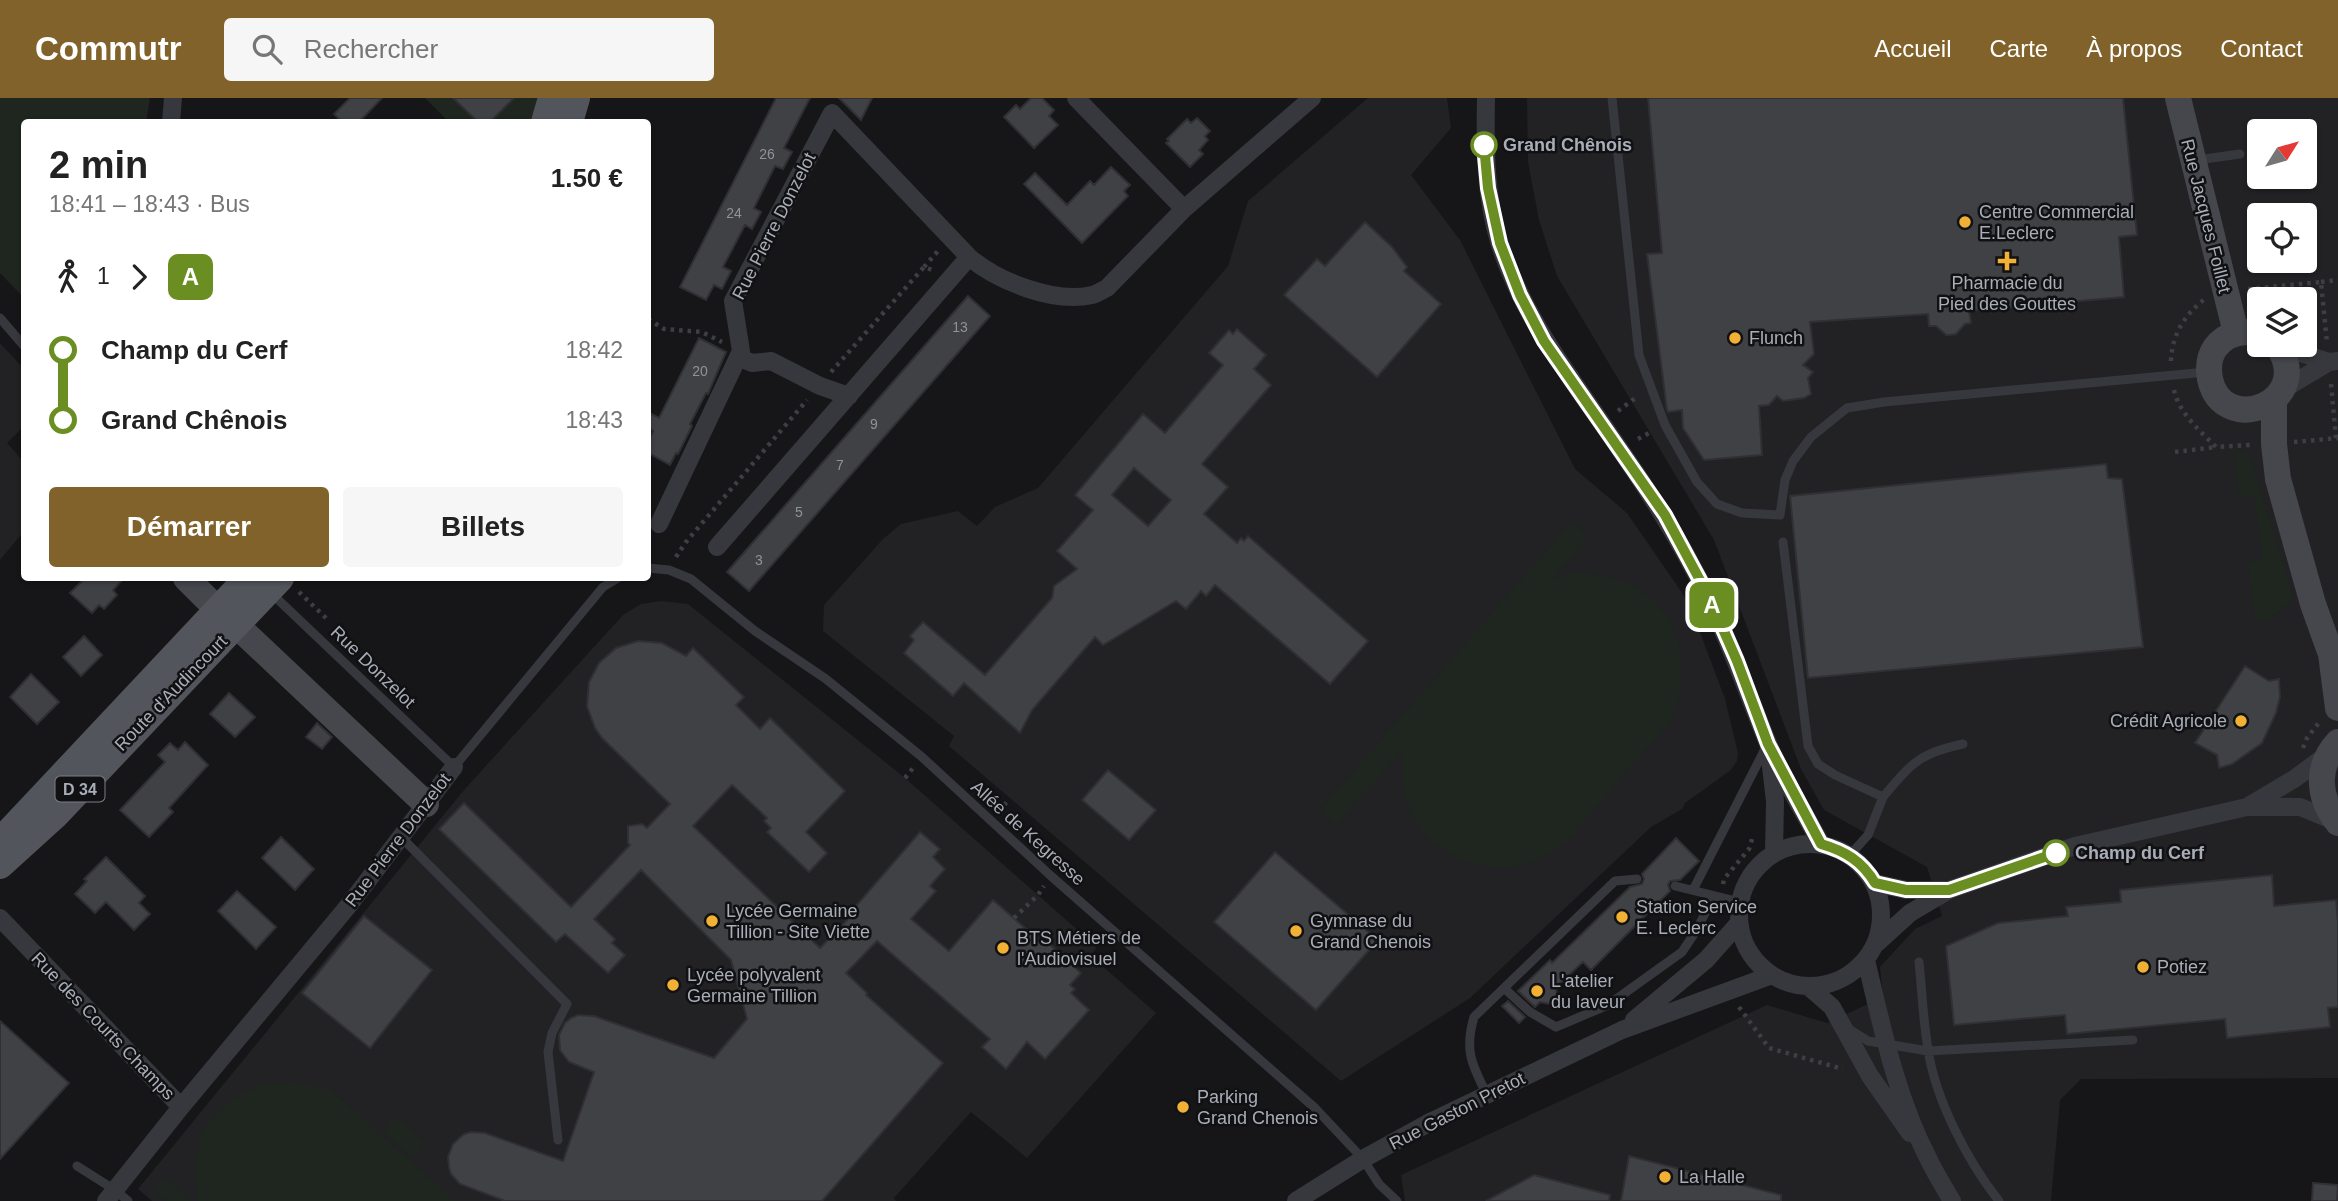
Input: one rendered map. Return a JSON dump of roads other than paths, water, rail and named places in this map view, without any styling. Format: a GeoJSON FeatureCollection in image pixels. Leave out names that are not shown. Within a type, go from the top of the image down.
{"type":"FeatureCollection","features":[{"type":"Feature","properties":{"kind":"main road"},"geometry":{"type":"LineString","coordinates":[[546,119],[552,98]]}},
{"type":"Feature","properties":{"kind":"main road"},"geometry":{"type":"LineString","coordinates":[[570,119],[576,98]]}},
{"type":"Feature","properties":{"kind":"main road","name":"Route d'Audincourt"},"geometry":{"type":"LineString","coordinates":[[0,842],[227,618],[269,583]]}},
{"type":"Feature","properties":{"kind":"main road","name":"Route d'Audincourt"},"geometry":{"type":"LineString","coordinates":[[0,865],[54,816],[227,618]]}},
{"type":"Feature","properties":{"kind":"street"},"geometry":{"type":"LineString","coordinates":[[170,119],[173,98]]}},
{"type":"Feature","properties":{"kind":"street"},"geometry":{"type":"LineString","coordinates":[[1076,98],[1184,209]]}},
{"type":"Feature","properties":{"kind":"street","name":"Rue Pierre Donzelot"},"geometry":{"type":"LineString","coordinates":[[739,354],[733,300],[832,113],[985,271],[1022,288],[1064,296],[1093,295],[1107,288],[1184,209],[1312,98]]}},
{"type":"Feature","properties":{"kind":"street"},"geometry":{"type":"LineString","coordinates":[[1486,98],[1484,145],[1488,188],[1500,243],[1520,295],[1544,341],[1665,515],[1709,597],[1737,661],[1768,744],[1821,844]]}},
{"type":"Feature","properties":{"kind":"street","name":"Rue Jacques Foillet"},"geometry":{"type":"LineString","coordinates":[[2178,98],[2192,161],[2247,299]]}},
{"type":"Feature","properties":{"kind":"street"},"geometry":{"type":"LineString","coordinates":[[717,547],[969,257]]}},
{"type":"Feature","properties":{"kind":"street"},"geometry":{"type":"LineString","coordinates":[[2247,339],[2224,339],[2210,359],[2208,372],[2218,396],[2240,409],[2253,410],[2265,406],[2278,395],[2333,362]]}},
{"type":"Feature","properties":{"kind":"street"},"geometry":{"type":"LineString","coordinates":[[659,524],[739,354],[752,363],[771,361],[820,386],[849,396]]}},
{"type":"Feature","properties":{"kind":"street"},"geometry":{"type":"LineString","coordinates":[[2285,357],[2287,368],[2278,395],[2274,444],[2278,479],[2313,604],[2334,660],[2338,708]]}},
{"type":"Feature","properties":{"kind":"street"},"geometry":{"type":"LineString","coordinates":[[2240,409],[2262,445],[2278,479]]}},
{"type":"Feature","properties":{"kind":"street"},"geometry":{"type":"LineString","coordinates":[[189,581],[426,804]]}},
{"type":"Feature","properties":{"kind":"street"},"geometry":{"type":"LineString","coordinates":[[2247,807],[2294,779],[2335,742]]}},
{"type":"Feature","properties":{"kind":"street"},"geometry":{"type":"LineString","coordinates":[[2335,742],[2322,771],[2321,789],[2327,807],[2338,822]]}},
{"type":"Feature","properties":{"kind":"street"},"geometry":{"type":"LineString","coordinates":[[1768,744],[1775,801],[1774,853]]}},
{"type":"Feature","properties":{"kind":"street","name":"Rue Pierre Donzelot"},"geometry":{"type":"LineString","coordinates":[[181,1107],[349,905],[454,767]]}},
{"type":"Feature","properties":{"kind":"street"},"geometry":{"type":"LineString","coordinates":[[1877,943],[1882,923],[1881,903],[1875,883],[1850,855],[1821,844],[1797,844],[1774,853],[1758,866],[1746,882],[1740,902],[1739,923],[1744,943],[1756,961],[1772,975],[1790,984],[1809,987],[1830,984],[1850,975],[1866,960],[1877,943],[1910,913],[1949,890],[2075,846],[2247,807],[2300,807],[2338,822]]}},
{"type":"Feature","properties":{"kind":"street"},"geometry":{"type":"LineString","coordinates":[[1875,883],[1906,890],[1949,890]]}},
{"type":"Feature","properties":{"kind":"street","name":"Rue des Courts Champs"},"geometry":{"type":"LineString","coordinates":[[0,918],[181,1107],[116,1197]]}},
{"type":"Feature","properties":{"kind":"street","name":"Rue Gaston Pretot"},"geometry":{"type":"LineString","coordinates":[[1622,1030],[1706,960],[1739,923]]}},
{"type":"Feature","properties":{"kind":"street"},"geometry":{"type":"LineString","coordinates":[[1866,960],[1886,1045],[1927,1157]]}},
{"type":"Feature","properties":{"kind":"street","name":"Rue Gaston Pretot"},"geometry":{"type":"LineString","coordinates":[[1296,1201],[1363,1159],[1432,1121],[1622,1030],[1772,975]]}},
{"type":"Feature","properties":{"kind":"street"},"geometry":{"type":"LineString","coordinates":[[1809,987],[1832,1007],[1870,1076],[1927,1157],[1952,1201]]}},
{"type":"Feature","properties":{"kind":"lane"},"geometry":{"type":"LineString","coordinates":[[1612,98],[1639,355],[1665,425],[1697,482],[1725,509],[1742,513],[1780,515],[1785,480],[1793,461],[1811,437],[1847,408],[1884,402],[2208,372]]}},
{"type":"Feature","properties":{"kind":"lane"},"geometry":{"type":"LineString","coordinates":[[2192,161],[2240,154]]}},
{"type":"Feature","properties":{"kind":"lane"},"geometry":{"type":"LineString","coordinates":[[0,318],[21,342]]}},
{"type":"Feature","properties":{"kind":"lane"},"geometry":{"type":"LineString","coordinates":[[1783,542],[1808,746],[1818,764],[1835,775],[1884,797]]}},
{"type":"Feature","properties":{"kind":"lane","name":"Allée de Kegresse"},"geometry":{"type":"LineString","coordinates":[[651,568],[669,569],[691,579],[755,631],[826,679],[922,757],[1051,876],[1315,1108],[1363,1159],[1396,1201]]}},
{"type":"Feature","properties":{"kind":"lane","name":"Rue Pierre Donzelot"},"geometry":{"type":"LineString","coordinates":[[454,767],[603,587],[613,581]]}},
{"type":"Feature","properties":{"kind":"lane","name":"Rue Donzelot"},"geometry":{"type":"LineString","coordinates":[[269,583],[454,767]]}},
{"type":"Feature","properties":{"kind":"lane"},"geometry":{"type":"LineString","coordinates":[[1693,890],[1768,744]]}},
{"type":"Feature","properties":{"kind":"lane"},"geometry":{"type":"LineString","coordinates":[[1850,855],[1868,835],[1884,797],[1913,762],[1938,749],[1963,744]]}},
{"type":"Feature","properties":{"kind":"lane"},"geometry":{"type":"LineString","coordinates":[[401,837],[567,1004],[552,1033],[548,1052],[558,1140]]}},
{"type":"Feature","properties":{"kind":"lane"},"geometry":{"type":"LineString","coordinates":[[1487,1095],[1470,1061],[1469,1035],[1474,1017],[1615,881],[1637,879]]}},
{"type":"Feature","properties":{"kind":"lane"},"geometry":{"type":"LineString","coordinates":[[1675,886],[1740,902]]}},
{"type":"Feature","properties":{"kind":"lane"},"geometry":{"type":"LineString","coordinates":[[1504,989],[1530,1012],[1556,1027],[1608,1005],[1682,951],[1696,931],[1714,895]]}},
{"type":"Feature","properties":{"kind":"lane"},"geometry":{"type":"LineString","coordinates":[[1920,962],[1928,1051],[1944,1103],[1969,1154],[1999,1201]]}},
{"type":"Feature","properties":{"kind":"lane"},"geometry":{"type":"LineString","coordinates":[[1844,1026],[1868,1041],[1928,1051],[2133,1040]]}},
{"type":"Feature","properties":{"kind":"lane"},"geometry":{"type":"LineString","coordinates":[[77,1166],[116,1197]]}},
{"type":"Feature","properties":{"kind":"place","name":"Grand Chênois"},"geometry":{"type":"Point","coordinates":[1484,145]}},
{"type":"Feature","properties":{"kind":"place","name":"Centre Commercial E.Leclerc"},"geometry":{"type":"Point","coordinates":[1965,222]}},
{"type":"Feature","properties":{"kind":"place","name":"Pharmacie du Pied des Gouttes"},"geometry":{"type":"Point","coordinates":[2007,261]}},
{"type":"Feature","properties":{"kind":"place","name":"Flunch"},"geometry":{"type":"Point","coordinates":[1735,338]}},
{"type":"Feature","properties":{"kind":"place","name":"Crédit Agricole"},"geometry":{"type":"Point","coordinates":[2241,721]}},
{"type":"Feature","properties":{"kind":"place","name":"Champ du Cerf"},"geometry":{"type":"Point","coordinates":[2056,853]}},
{"type":"Feature","properties":{"kind":"place","name":"Station Service E. Leclerc"},"geometry":{"type":"Point","coordinates":[1622,917]}},
{"type":"Feature","properties":{"kind":"place","name":"Lycée Germaine Tillion - Site Viette"},"geometry":{"type":"Point","coordinates":[712,921]}},
{"type":"Feature","properties":{"kind":"place","name":"Gymnase du Grand Chenois"},"geometry":{"type":"Point","coordinates":[1296,931]}},
{"type":"Feature","properties":{"kind":"place","name":"BTS Métiers de l'Audiovisuel"},"geometry":{"type":"Point","coordinates":[1003,948]}},
{"type":"Feature","properties":{"kind":"place","name":"Potiez"},"geometry":{"type":"Point","coordinates":[2143,967]}},
{"type":"Feature","properties":{"kind":"place","name":"Lycée polyvalent Germaine Tillion"},"geometry":{"type":"Point","coordinates":[673,985]}},
{"type":"Feature","properties":{"kind":"place","name":"L'atelier du laveur"},"geometry":{"type":"Point","coordinates":[1537,991]}},
{"type":"Feature","properties":{"kind":"place","name":"Parking Grand Chenois"},"geometry":{"type":"Point","coordinates":[1183,1107]}},
{"type":"Feature","properties":{"kind":"place","name":"La Halle"},"geometry":{"type":"Point","coordinates":[1665,1177]}}]}
